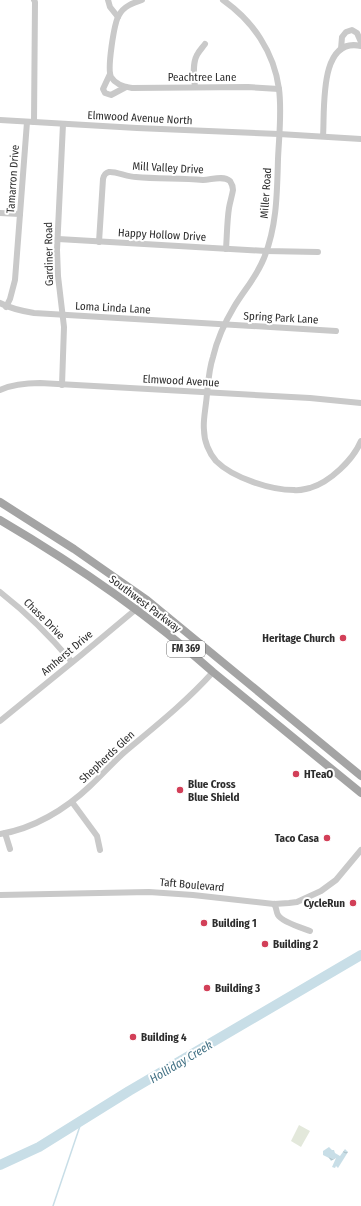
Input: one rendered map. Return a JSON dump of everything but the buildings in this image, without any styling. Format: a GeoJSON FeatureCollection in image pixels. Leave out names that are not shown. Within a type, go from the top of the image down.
{"type":"FeatureCollection","features":[{"type":"Feature","properties":{"kind":"main road","name":"Southwest Parkway"},"geometry":{"type":"LineString","coordinates":[[0,502],[88,558],[147,600],[361,776]]}},
{"type":"Feature","properties":{"kind":"main road","name":"Southwest Parkway"},"geometry":{"type":"LineString","coordinates":[[0,520],[80,570],[135,609],[361,793]]}},
{"type":"Feature","properties":{"kind":"main road"},"geometry":{"type":"LineString","coordinates":[[80,570],[88,558]]}},
{"type":"Feature","properties":{"kind":"main road"},"geometry":{"type":"LineString","coordinates":[[309,751],[317,739]]}},
{"type":"Feature","properties":{"kind":"street","name":"Tamarron Drive"},"geometry":{"type":"LineString","coordinates":[[6,307],[16,280],[20,214],[30,122],[34,0]]}},
{"type":"Feature","properties":{"kind":"street"},"geometry":{"type":"LineString","coordinates":[[108,0],[110,7],[118,17],[132,1],[142,0]]}},
{"type":"Feature","properties":{"kind":"street","name":"Miller Road"},"geometry":{"type":"LineString","coordinates":[[223,0],[238,12],[257,32],[271,58],[279,89],[280,108],[276,209],[272,229],[266,251],[256,273],[234,306],[212,358],[207,392],[204,430],[206,442],[210,453],[222,466],[253,481],[276,488],[295,491],[312,487],[329,478],[347,463],[358,449],[361,441]]}},
{"type":"Feature","properties":{"kind":"street","name":"Peachtree Lane"},"geometry":{"type":"LineString","coordinates":[[118,17],[113,35],[110,74],[104,84],[103,89],[105,93],[111,95],[126,87],[248,87],[279,89]]}},
{"type":"Feature","properties":{"kind":"street"},"geometry":{"type":"LineString","coordinates":[[323,136],[326,78],[330,65],[340,49],[342,37],[346,32],[352,30],[357,33],[361,42]]}},
{"type":"Feature","properties":{"kind":"street"},"geometry":{"type":"LineString","coordinates":[[195,87],[194,77],[196,56],[205,44]]}},
{"type":"Feature","properties":{"kind":"street"},"geometry":{"type":"LineString","coordinates":[[340,49],[353,45],[361,46]]}},
{"type":"Feature","properties":{"kind":"street"},"geometry":{"type":"LineString","coordinates":[[110,74],[118,85],[126,87]]}},
{"type":"Feature","properties":{"kind":"street","name":"Elmwood Avenue North"},"geometry":{"type":"LineString","coordinates":[[0,120],[361,139]]}},
{"type":"Feature","properties":{"kind":"street","name":"Gardiner Road"},"geometry":{"type":"LineString","coordinates":[[62,385],[64,343],[63,315],[58,276],[58,239],[63,124]]}},
{"type":"Feature","properties":{"kind":"street","name":"Mill Valley Drive"},"geometry":{"type":"LineString","coordinates":[[99,242],[103,179],[106,173],[116,172],[122,175],[136,177],[203,180],[217,178],[230,181],[233,186],[232,198],[229,207],[226,249]]}},
{"type":"Feature","properties":{"kind":"street"},"geometry":{"type":"LineString","coordinates":[[0,213],[20,214]]}},
{"type":"Feature","properties":{"kind":"street","name":"Happy Hollow Drive"},"geometry":{"type":"LineString","coordinates":[[58,239],[226,249],[318,252]]}},
{"type":"Feature","properties":{"kind":"street","name":"Loma Linda Lane"},"geometry":{"type":"LineString","coordinates":[[0,303],[6,307],[20,311],[63,315],[226,324]]}},
{"type":"Feature","properties":{"kind":"street","name":"Spring Park Lane"},"geometry":{"type":"LineString","coordinates":[[226,324],[336,331]]}},
{"type":"Feature","properties":{"kind":"street","name":"Elmwood Avenue"},"geometry":{"type":"LineString","coordinates":[[0,390],[9,386],[40,383],[207,392],[361,403]]}},
{"type":"Feature","properties":{"kind":"street","name":"Chase Drive"},"geometry":{"type":"LineString","coordinates":[[0,592],[17,605],[53,639],[72,662]]}},
{"type":"Feature","properties":{"kind":"street","name":"Amherst Drive"},"geometry":{"type":"LineString","coordinates":[[0,721],[147,600]]}},
{"type":"Feature","properties":{"kind":"street","name":"Shepherds Glen"},"geometry":{"type":"LineString","coordinates":[[3,834],[44,819],[72,802],[90,787],[118,758],[201,686],[213,672]]}},
{"type":"Feature","properties":{"kind":"street"},"geometry":{"type":"LineString","coordinates":[[72,802],[97,836],[100,850]]}},
{"type":"Feature","properties":{"kind":"street"},"geometry":{"type":"LineString","coordinates":[[3,834],[10,849]]}},
{"type":"Feature","properties":{"kind":"street","name":"Taft Boulevard"},"geometry":{"type":"LineString","coordinates":[[0,895],[149,892],[274,904],[297,902],[322,891],[336,880],[361,850]]}},
{"type":"Feature","properties":{"kind":"street"},"geometry":{"type":"LineString","coordinates":[[274,904],[277,907],[278,915],[282,919],[310,931]]}},
{"type":"Feature","properties":{"kind":"shaded area"},"geometry":{"type":"Polygon","coordinates":[[[299,1125],[310,1131],[301,1147],[291,1141],[299,1125]]]}},
{"type":"Feature","properties":{"kind":"water"},"geometry":{"type":"Polygon","coordinates":[[[329,1147],[340,1156],[345,1149],[348,1152],[338,1168],[336,1166],[335,1168],[332,1167],[336,1158],[331,1161],[323,1155],[323,1151],[329,1147]]]}},
{"type":"Feature","properties":{"kind":"waterway","name":"Holliday Creek"},"geometry":{"type":"LineString","coordinates":[[0,1165],[39,1147],[129,1091],[361,955]]}},
{"type":"Feature","properties":{"kind":"waterway"},"geometry":{"type":"LineString","coordinates":[[53,1206],[82,1120]]}},
{"type":"Feature","properties":{"kind":"place","name":"Heritage Church"},"geometry":{"type":"Point","coordinates":[343,638]}},
{"type":"Feature","properties":{"kind":"place","name":"HTeaO"},"geometry":{"type":"Point","coordinates":[296,774]}},
{"type":"Feature","properties":{"kind":"place","name":"Blue Cross Blue Shield"},"geometry":{"type":"Point","coordinates":[180,790]}},
{"type":"Feature","properties":{"kind":"place","name":"Taco Casa"},"geometry":{"type":"Point","coordinates":[327,838]}},
{"type":"Feature","properties":{"kind":"place","name":"CycleRun"},"geometry":{"type":"Point","coordinates":[353,903]}},
{"type":"Feature","properties":{"kind":"place","name":"Building 1"},"geometry":{"type":"Point","coordinates":[204,923]}},
{"type":"Feature","properties":{"kind":"place","name":"Building 2"},"geometry":{"type":"Point","coordinates":[265,944]}},
{"type":"Feature","properties":{"kind":"place","name":"Building 3"},"geometry":{"type":"Point","coordinates":[207,988]}},
{"type":"Feature","properties":{"kind":"place","name":"Building 4"},"geometry":{"type":"Point","coordinates":[133,1037]}}]}
